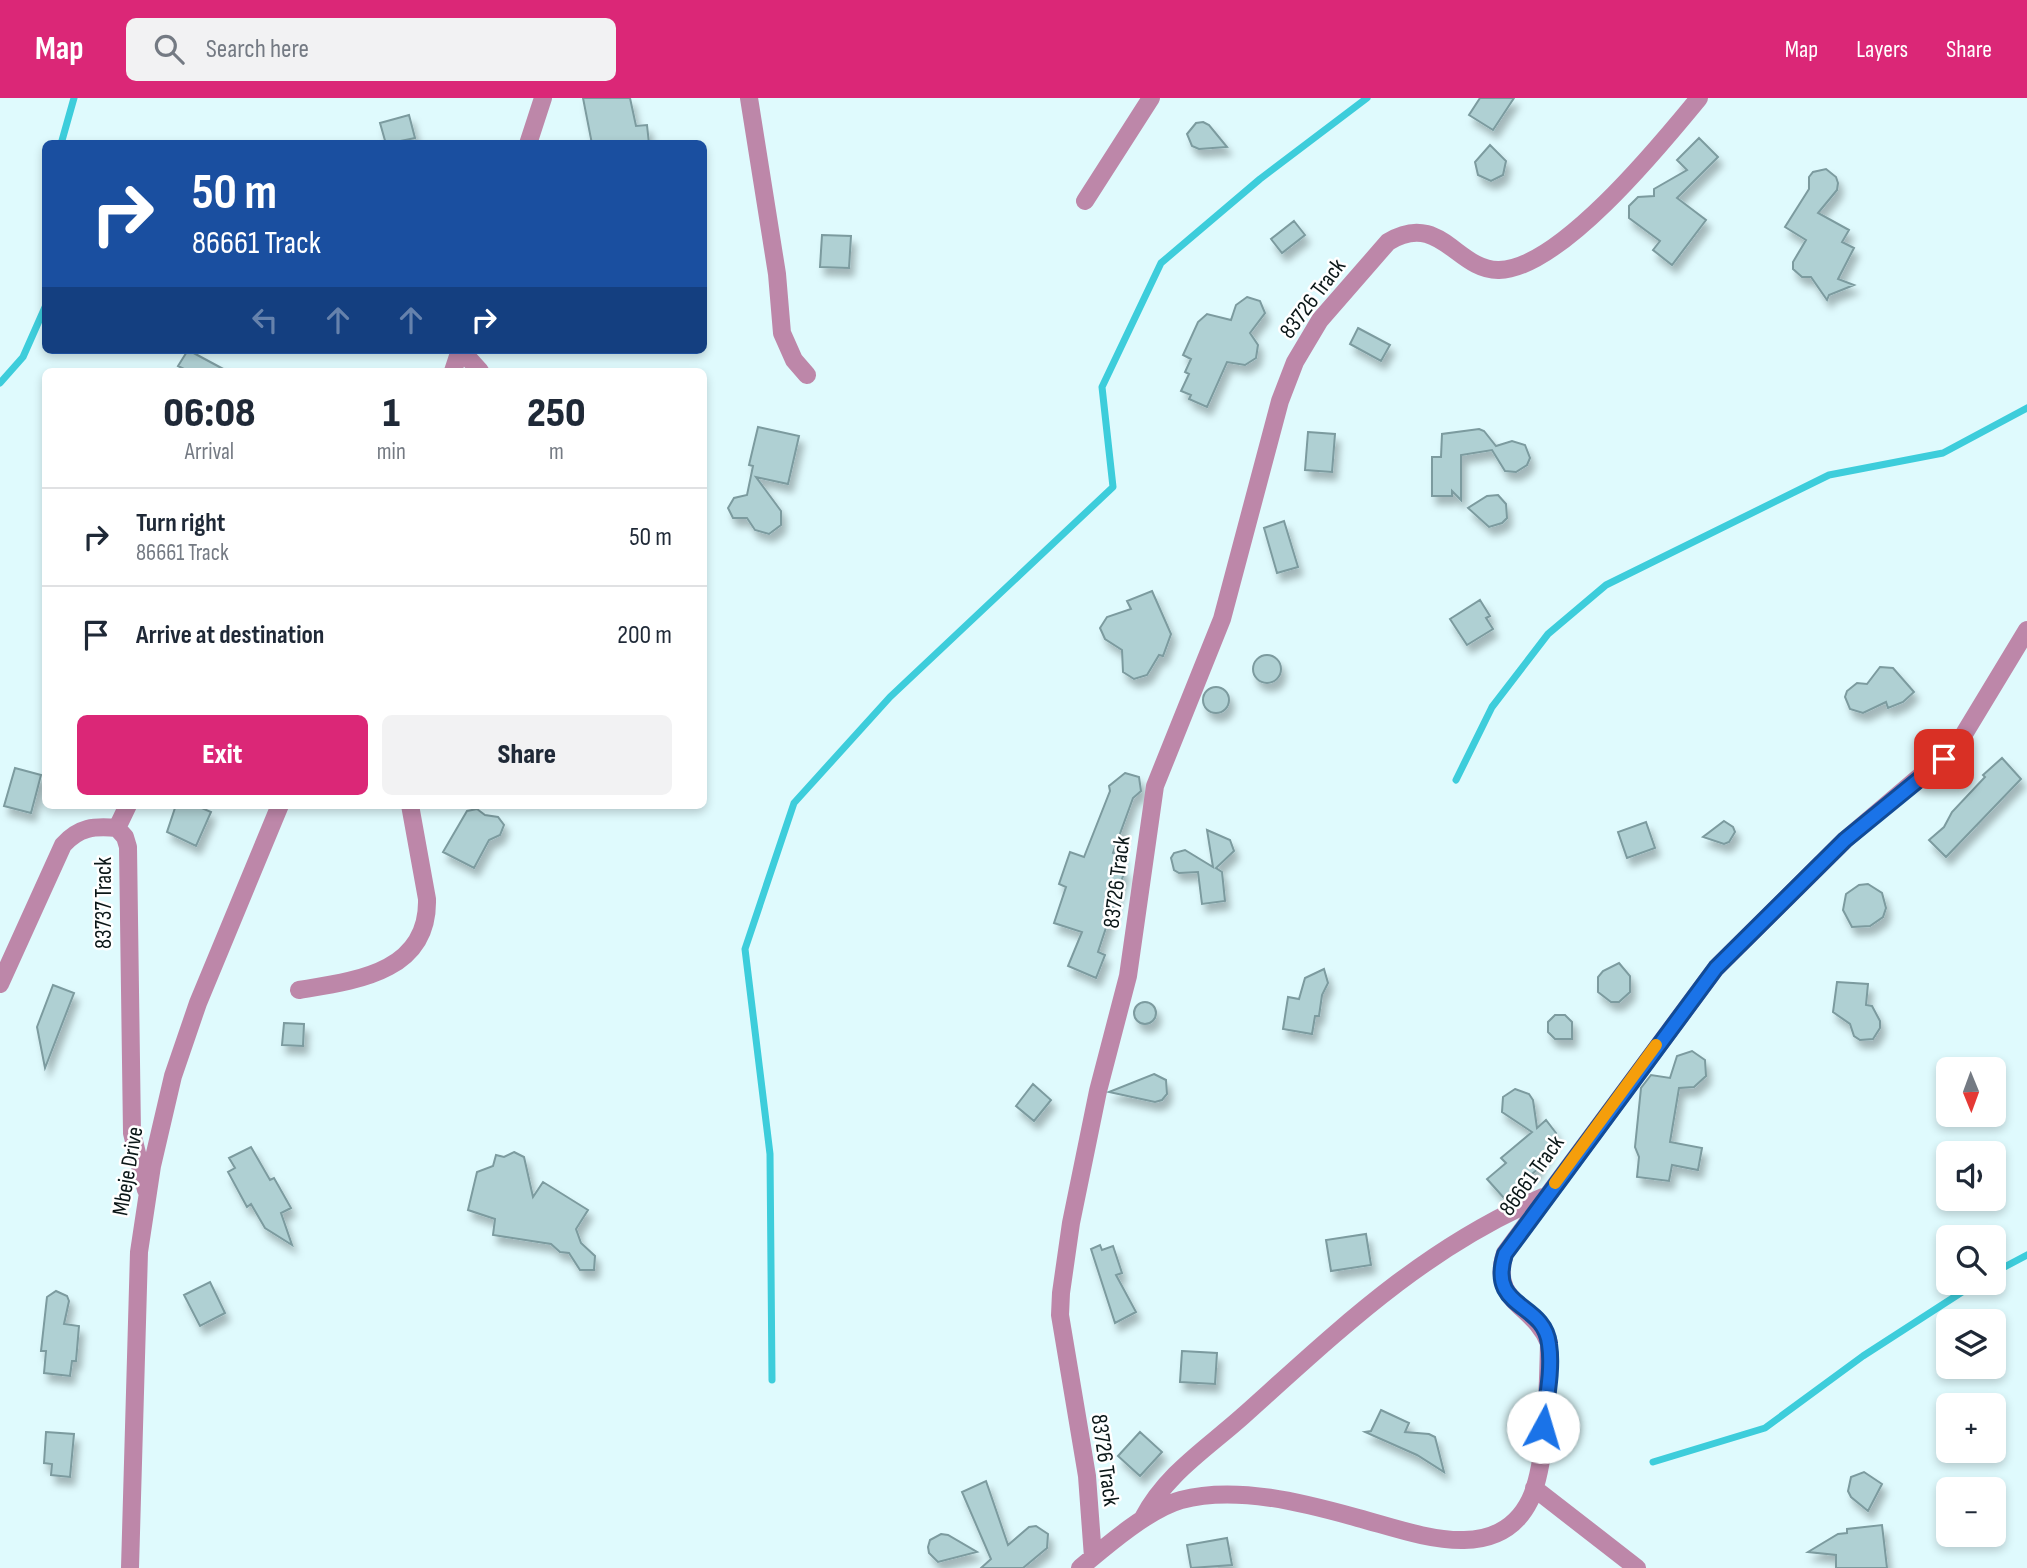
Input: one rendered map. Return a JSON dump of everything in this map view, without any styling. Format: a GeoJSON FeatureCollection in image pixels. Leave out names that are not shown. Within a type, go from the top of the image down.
{"type":"FeatureCollection","features":[{"type":"Feature","properties":{"kind":"street"},"geometry":{"type":"LineString","coordinates":[[529,140],[543,98]]}},
{"type":"Feature","properties":{"kind":"street"},"geometry":{"type":"LineString","coordinates":[[749,98],[777,274],[782,333],[789,352],[807,375]]}},
{"type":"Feature","properties":{"kind":"street"},"geometry":{"type":"LineString","coordinates":[[1085,201],[1151,98]]}},
{"type":"Feature","properties":{"kind":"street","name":"83726 Track"},"geometry":{"type":"LineString","coordinates":[[1087,1563],[1087,1476],[1061,1326],[1060,1293],[1071,1223],[1098,1091],[1128,976],[1155,786],[1222,619],[1277,414],[1296,362],[1320,320],[1388,242],[1401,234],[1433,237],[1451,244],[1474,262],[1500,270],[1533,258],[1567,236],[1615,196],[1699,98]]}},
{"type":"Feature","properties":{"kind":"street"},"geometry":{"type":"LineString","coordinates":[[464,354],[477,368]]}},
{"type":"Feature","properties":{"kind":"street","name":"86661 Track"},"geometry":{"type":"LineString","coordinates":[[1087,1563],[1157,1510],[1180,1500],[1209,1495],[1249,1496],[1360,1518],[1416,1536],[1452,1541],[1479,1540],[1500,1532],[1518,1519],[1534,1488],[1549,1343],[1543,1327],[1506,1293],[1501,1284],[1500,1269],[1505,1254],[1716,968],[1845,840],[1958,744],[2027,630]]}},
{"type":"Feature","properties":{"kind":"street"},"geometry":{"type":"LineString","coordinates":[[117,828],[126,809]]}},
{"type":"Feature","properties":{"kind":"street","name":"Mbeje Drive"},"geometry":{"type":"LineString","coordinates":[[130,1568],[139,1252],[160,1125],[193,1015],[219,946],[278,809]]}},
{"type":"Feature","properties":{"kind":"street"},"geometry":{"type":"LineString","coordinates":[[299,990],[372,976],[388,969],[417,938],[428,913],[411,809]]}},
{"type":"Feature","properties":{"kind":"street","name":"83737 Track"},"geometry":{"type":"LineString","coordinates":[[0,984],[63,845],[72,834],[84,828],[117,828],[125,836],[129,866],[128,1012],[132,1133],[147,1193]]}},
{"type":"Feature","properties":{"kind":"street"},"geometry":{"type":"LineString","coordinates":[[1142,1522],[1154,1498],[1186,1464],[1381,1294],[1455,1240],[1546,1195]]}},
{"type":"Feature","properties":{"kind":"street"},"geometry":{"type":"LineString","coordinates":[[1534,1488],[1637,1568]]}},
{"type":"Feature","properties":{"kind":"building"},"geometry":{"type":"Polygon","coordinates":[[[583,98],[630,98],[636,126],[647,125],[649,140],[591,140],[583,98]]]}},
{"type":"Feature","properties":{"kind":"building"},"geometry":{"type":"Polygon","coordinates":[[[1480,98],[1514,98],[1493,130],[1469,115],[1480,98]]]}},
{"type":"Feature","properties":{"kind":"building"},"geometry":{"type":"Polygon","coordinates":[[[409,115],[415,138],[385,140],[380,123],[409,115]]]}},
{"type":"Feature","properties":{"kind":"building"},"geometry":{"type":"Polygon","coordinates":[[[1196,123],[1209,125],[1227,147],[1199,149],[1192,146],[1187,134],[1196,123]]]}},
{"type":"Feature","properties":{"kind":"building"},"geometry":{"type":"Polygon","coordinates":[[[1699,138],[1718,157],[1677,198],[1706,220],[1672,265],[1653,250],[1660,241],[1629,218],[1629,206],[1638,197],[1654,196],[1654,189],[1687,170],[1677,160],[1699,138]]]}},
{"type":"Feature","properties":{"kind":"building"},"geometry":{"type":"Polygon","coordinates":[[[1490,145],[1506,161],[1503,175],[1491,181],[1478,175],[1475,162],[1490,145]]]}},
{"type":"Feature","properties":{"kind":"building"},"geometry":{"type":"Polygon","coordinates":[[[1826,169],[1836,177],[1837,190],[1818,213],[1849,230],[1842,242],[1854,248],[1838,279],[1854,285],[1829,295],[1827,300],[1811,277],[1802,277],[1793,269],[1793,262],[1806,240],[1785,227],[1809,189],[1809,177],[1813,172],[1826,169]]]}},
{"type":"Feature","properties":{"kind":"building"},"geometry":{"type":"Polygon","coordinates":[[[1294,221],[1305,235],[1282,253],[1271,239],[1294,221]]]}},
{"type":"Feature","properties":{"kind":"building"},"geometry":{"type":"Polygon","coordinates":[[[822,235],[851,236],[849,268],[820,267],[822,235]]]}},
{"type":"Feature","properties":{"kind":"building"},"geometry":{"type":"Polygon","coordinates":[[[1247,297],[1260,301],[1265,313],[1250,333],[1258,345],[1256,358],[1245,365],[1227,362],[1207,407],[1189,399],[1191,395],[1181,391],[1189,374],[1185,372],[1191,359],[1183,355],[1198,322],[1207,314],[1231,320],[1236,305],[1247,297]]]}},
{"type":"Feature","properties":{"kind":"building"},"geometry":{"type":"Polygon","coordinates":[[[1358,328],[1390,345],[1381,361],[1350,344],[1358,328]]]}},
{"type":"Feature","properties":{"kind":"building"},"geometry":{"type":"Polygon","coordinates":[[[186,354],[195,354],[221,368],[182,368],[178,366],[186,354]]]}},
{"type":"Feature","properties":{"kind":"building"},"geometry":{"type":"Polygon","coordinates":[[[758,427],[799,436],[788,484],[756,477],[781,511],[781,525],[769,534],[755,530],[747,518],[733,518],[728,508],[734,498],[747,495],[753,466],[749,465],[758,427]]]}},
{"type":"Feature","properties":{"kind":"building"},"geometry":{"type":"Polygon","coordinates":[[[1479,429],[1484,431],[1496,446],[1512,441],[1525,445],[1530,458],[1527,465],[1516,472],[1505,471],[1492,450],[1461,455],[1461,500],[1452,491],[1452,496],[1432,496],[1432,457],[1441,457],[1442,434],[1479,429]]]}},
{"type":"Feature","properties":{"kind":"building"},"geometry":{"type":"Polygon","coordinates":[[[1308,432],[1335,434],[1332,472],[1305,470],[1308,432]]]}},
{"type":"Feature","properties":{"kind":"building"},"geometry":{"type":"Polygon","coordinates":[[[1498,495],[1506,504],[1507,518],[1502,523],[1489,527],[1468,508],[1487,496],[1498,495]]]}},
{"type":"Feature","properties":{"kind":"building"},"geometry":{"type":"Polygon","coordinates":[[[1284,521],[1298,567],[1277,573],[1264,528],[1284,521]]]}},
{"type":"Feature","properties":{"kind":"building"},"geometry":{"type":"Polygon","coordinates":[[[1152,591],[1171,634],[1163,656],[1159,655],[1147,675],[1134,679],[1123,672],[1122,650],[1105,639],[1100,628],[1107,617],[1131,609],[1127,601],[1152,591]]]}},
{"type":"Feature","properties":{"kind":"building"},"geometry":{"type":"Polygon","coordinates":[[[1480,600],[1490,616],[1486,618],[1493,629],[1467,645],[1450,619],[1480,600]]]}},
{"type":"Feature","properties":{"kind":"building"},"geometry":{"type":"Polygon","coordinates":[[[1267,655],[1277,659],[1281,669],[1277,679],[1267,683],[1257,679],[1253,669],[1257,659],[1267,655]]]}},
{"type":"Feature","properties":{"kind":"building"},"geometry":{"type":"Polygon","coordinates":[[[1880,667],[1893,668],[1914,692],[1903,702],[1888,708],[1886,702],[1863,713],[1850,709],[1845,697],[1847,691],[1857,683],[1867,684],[1880,667]]]}},
{"type":"Feature","properties":{"kind":"building"},"geometry":{"type":"Polygon","coordinates":[[[1216,687],[1225,691],[1229,700],[1225,709],[1216,713],[1207,709],[1203,700],[1207,691],[1216,687]]]}},
{"type":"Feature","properties":{"kind":"building"},"geometry":{"type":"Polygon","coordinates":[[[2002,758],[2021,779],[1946,857],[1929,840],[1944,827],[1952,812],[1985,777],[1983,775],[2002,758]]]}},
{"type":"Feature","properties":{"kind":"building"},"geometry":{"type":"Polygon","coordinates":[[[15,768],[41,775],[31,813],[4,806],[15,768]]]}},
{"type":"Feature","properties":{"kind":"building"},"geometry":{"type":"Polygon","coordinates":[[[1125,773],[1139,777],[1141,791],[1133,798],[1113,853],[1122,856],[1119,868],[1125,870],[1098,952],[1105,955],[1096,978],[1068,966],[1082,932],[1054,923],[1066,887],[1059,884],[1070,852],[1084,857],[1110,791],[1109,786],[1125,773]]]}},
{"type":"Feature","properties":{"kind":"building"},"geometry":{"type":"Polygon","coordinates":[[[175,809],[204,809],[211,812],[196,846],[167,832],[175,809]]]}},
{"type":"Feature","properties":{"kind":"building"},"geometry":{"type":"Polygon","coordinates":[[[477,809],[485,815],[498,817],[504,825],[500,835],[489,840],[474,868],[443,852],[467,811],[477,809]]]}},
{"type":"Feature","properties":{"kind":"building"},"geometry":{"type":"Polygon","coordinates":[[[1724,821],[1733,827],[1735,832],[1729,842],[1724,844],[1703,837],[1724,821]]]}},
{"type":"Feature","properties":{"kind":"building"},"geometry":{"type":"Polygon","coordinates":[[[1646,822],[1655,848],[1627,858],[1618,832],[1646,822]]]}},
{"type":"Feature","properties":{"kind":"building"},"geometry":{"type":"Polygon","coordinates":[[[1207,830],[1230,840],[1234,851],[1216,868],[1222,872],[1225,901],[1202,904],[1198,872],[1179,873],[1174,870],[1171,858],[1174,853],[1185,850],[1213,867],[1207,830]]]}},
{"type":"Feature","properties":{"kind":"building"},"geometry":{"type":"Polygon","coordinates":[[[1868,884],[1882,893],[1886,908],[1883,917],[1870,926],[1852,927],[1843,910],[1846,894],[1859,885],[1868,884]]]}},
{"type":"Feature","properties":{"kind":"building"},"geometry":{"type":"Polygon","coordinates":[[[1619,963],[1630,976],[1630,992],[1619,1002],[1611,1002],[1598,992],[1598,977],[1603,971],[1619,963]]]}},
{"type":"Feature","properties":{"kind":"building"},"geometry":{"type":"Polygon","coordinates":[[[1324,969],[1328,983],[1322,995],[1319,1016],[1315,1016],[1312,1034],[1283,1029],[1288,997],[1299,999],[1305,978],[1324,969]]]}},
{"type":"Feature","properties":{"kind":"building"},"geometry":{"type":"Polygon","coordinates":[[[1837,982],[1868,984],[1866,1005],[1872,1006],[1880,1021],[1880,1028],[1873,1039],[1860,1040],[1854,1036],[1850,1024],[1833,1012],[1837,982]]]}},
{"type":"Feature","properties":{"kind":"building"},"geometry":{"type":"Polygon","coordinates":[[[53,985],[74,993],[45,1068],[37,1027],[53,985]]]}},
{"type":"Feature","properties":{"kind":"building"},"geometry":{"type":"Polygon","coordinates":[[[1141,1002],[1149,1002],[1156,1009],[1156,1017],[1149,1024],[1141,1024],[1134,1017],[1134,1009],[1141,1002]]]}},
{"type":"Feature","properties":{"kind":"building"},"geometry":{"type":"Polygon","coordinates":[[[1555,1015],[1565,1015],[1572,1022],[1572,1039],[1555,1039],[1548,1032],[1548,1022],[1555,1015]]]}},
{"type":"Feature","properties":{"kind":"building"},"geometry":{"type":"Polygon","coordinates":[[[284,1023],[304,1024],[303,1046],[282,1045],[284,1023]]]}},
{"type":"Feature","properties":{"kind":"building"},"geometry":{"type":"Polygon","coordinates":[[[1692,1051],[1705,1060],[1706,1076],[1694,1087],[1679,1088],[1670,1142],[1702,1148],[1698,1170],[1672,1165],[1669,1181],[1637,1177],[1639,1157],[1635,1147],[1641,1088],[1651,1075],[1670,1078],[1677,1056],[1692,1051]]]}},
{"type":"Feature","properties":{"kind":"building"},"geometry":{"type":"Polygon","coordinates":[[[1154,1074],[1166,1080],[1167,1094],[1162,1100],[1155,1102],[1109,1092],[1154,1074]]]}},
{"type":"Feature","properties":{"kind":"building"},"geometry":{"type":"Polygon","coordinates":[[[1033,1084],[1051,1100],[1034,1121],[1016,1106],[1033,1084]]]}},
{"type":"Feature","properties":{"kind":"building"},"geometry":{"type":"Polygon","coordinates":[[[1515,1089],[1529,1094],[1533,1100],[1537,1128],[1546,1120],[1556,1133],[1544,1153],[1546,1155],[1536,1165],[1539,1168],[1504,1198],[1487,1179],[1506,1163],[1501,1158],[1532,1132],[1502,1112],[1503,1097],[1515,1089]]]}},
{"type":"Feature","properties":{"kind":"building"},"geometry":{"type":"Polygon","coordinates":[[[251,1147],[270,1180],[274,1178],[291,1208],[281,1213],[292,1245],[265,1228],[251,1204],[247,1207],[228,1172],[235,1168],[229,1158],[251,1147]]]}},
{"type":"Feature","properties":{"kind":"building"},"geometry":{"type":"Polygon","coordinates":[[[514,1152],[524,1157],[533,1197],[543,1182],[588,1210],[576,1229],[581,1243],[595,1256],[594,1270],[580,1270],[569,1253],[560,1252],[551,1244],[493,1235],[495,1219],[468,1210],[477,1172],[493,1166],[496,1155],[504,1157],[514,1152]]]}},
{"type":"Feature","properties":{"kind":"building"},"geometry":{"type":"Polygon","coordinates":[[[1366,1234],[1371,1265],[1331,1271],[1326,1240],[1366,1234]]]}},
{"type":"Feature","properties":{"kind":"building"},"geometry":{"type":"Polygon","coordinates":[[[1100,1245],[1102,1250],[1113,1246],[1122,1273],[1116,1275],[1136,1312],[1115,1323],[1091,1249],[1100,1245]]]}},
{"type":"Feature","properties":{"kind":"building"},"geometry":{"type":"Polygon","coordinates":[[[210,1282],[225,1313],[200,1326],[184,1295],[210,1282]]]}},
{"type":"Feature","properties":{"kind":"building"},"geometry":{"type":"Polygon","coordinates":[[[56,1291],[67,1296],[69,1301],[64,1324],[79,1326],[76,1361],[72,1361],[70,1376],[44,1373],[46,1351],[41,1351],[47,1297],[56,1291]]]}},
{"type":"Feature","properties":{"kind":"building"},"geometry":{"type":"Polygon","coordinates":[[[1182,1351],[1217,1353],[1215,1384],[1180,1382],[1182,1351]]]}},
{"type":"Feature","properties":{"kind":"building"},"geometry":{"type":"Polygon","coordinates":[[[1381,1410],[1409,1423],[1405,1432],[1435,1437],[1444,1472],[1417,1455],[1365,1432],[1371,1431],[1381,1410]]]}},
{"type":"Feature","properties":{"kind":"building"},"geometry":{"type":"Polygon","coordinates":[[[46,1432],[74,1434],[70,1477],[51,1475],[52,1464],[44,1463],[46,1432]]]}},
{"type":"Feature","properties":{"kind":"building"},"geometry":{"type":"Polygon","coordinates":[[[1140,1432],[1162,1452],[1140,1476],[1118,1456],[1140,1432]]]}},
{"type":"Feature","properties":{"kind":"building"},"geometry":{"type":"Polygon","coordinates":[[[1864,1472],[1882,1484],[1868,1511],[1851,1497],[1848,1491],[1851,1477],[1864,1472]]]}},
{"type":"Feature","properties":{"kind":"building"},"geometry":{"type":"Polygon","coordinates":[[[986,1481],[1008,1545],[1029,1527],[1036,1526],[1048,1534],[1047,1548],[1023,1568],[981,1568],[991,1559],[962,1492],[986,1481]]]}},
{"type":"Feature","properties":{"kind":"building"},"geometry":{"type":"Polygon","coordinates":[[[1882,1525],[1887,1568],[1836,1568],[1836,1555],[1808,1552],[1838,1534],[1847,1533],[1847,1529],[1882,1525]]]}},
{"type":"Feature","properties":{"kind":"building"},"geometry":{"type":"Polygon","coordinates":[[[941,1534],[948,1535],[977,1552],[938,1562],[929,1553],[928,1547],[930,1540],[941,1534]]]}},
{"type":"Feature","properties":{"kind":"building"},"geometry":{"type":"Polygon","coordinates":[[[1227,1538],[1232,1565],[1191,1568],[1187,1545],[1227,1538]]]}},
{"type":"Feature","properties":{"kind":"waterway"},"geometry":{"type":"LineString","coordinates":[[62,140],[74,98]]}},
{"type":"Feature","properties":{"kind":"waterway"},"geometry":{"type":"LineString","coordinates":[[772,1380],[770,1154],[745,949],[794,803],[890,697],[1113,487],[1102,387],[1161,263],[1260,179],[1367,98]]}},
{"type":"Feature","properties":{"kind":"waterway"},"geometry":{"type":"LineString","coordinates":[[0,383],[23,357],[42,314]]}},
{"type":"Feature","properties":{"kind":"waterway"},"geometry":{"type":"LineString","coordinates":[[1456,780],[1492,707],[1548,634],[1606,585],[1829,475],[1943,453],[2027,408]]}},
{"type":"Feature","properties":{"kind":"waterway"},"geometry":{"type":"LineString","coordinates":[[2006,1266],[2027,1255]]}},
{"type":"Feature","properties":{"kind":"waterway"},"geometry":{"type":"LineString","coordinates":[[1653,1462],[1765,1428],[1863,1356],[1957,1295]]}},
{"type":"Feature","properties":{"kind":"slow traffic"},"geometry":{"type":"LineString","coordinates":[[1555,1183],[1656,1045]]}},
{"type":"Feature","properties":{"kind":"route"},"geometry":{"type":"LineString","coordinates":[[1543,1427],[1549,1343],[1543,1327],[1506,1293],[1501,1284],[1500,1269],[1505,1254],[1528,1219],[1716,968],[1845,840],[1944,759]]}}]}
